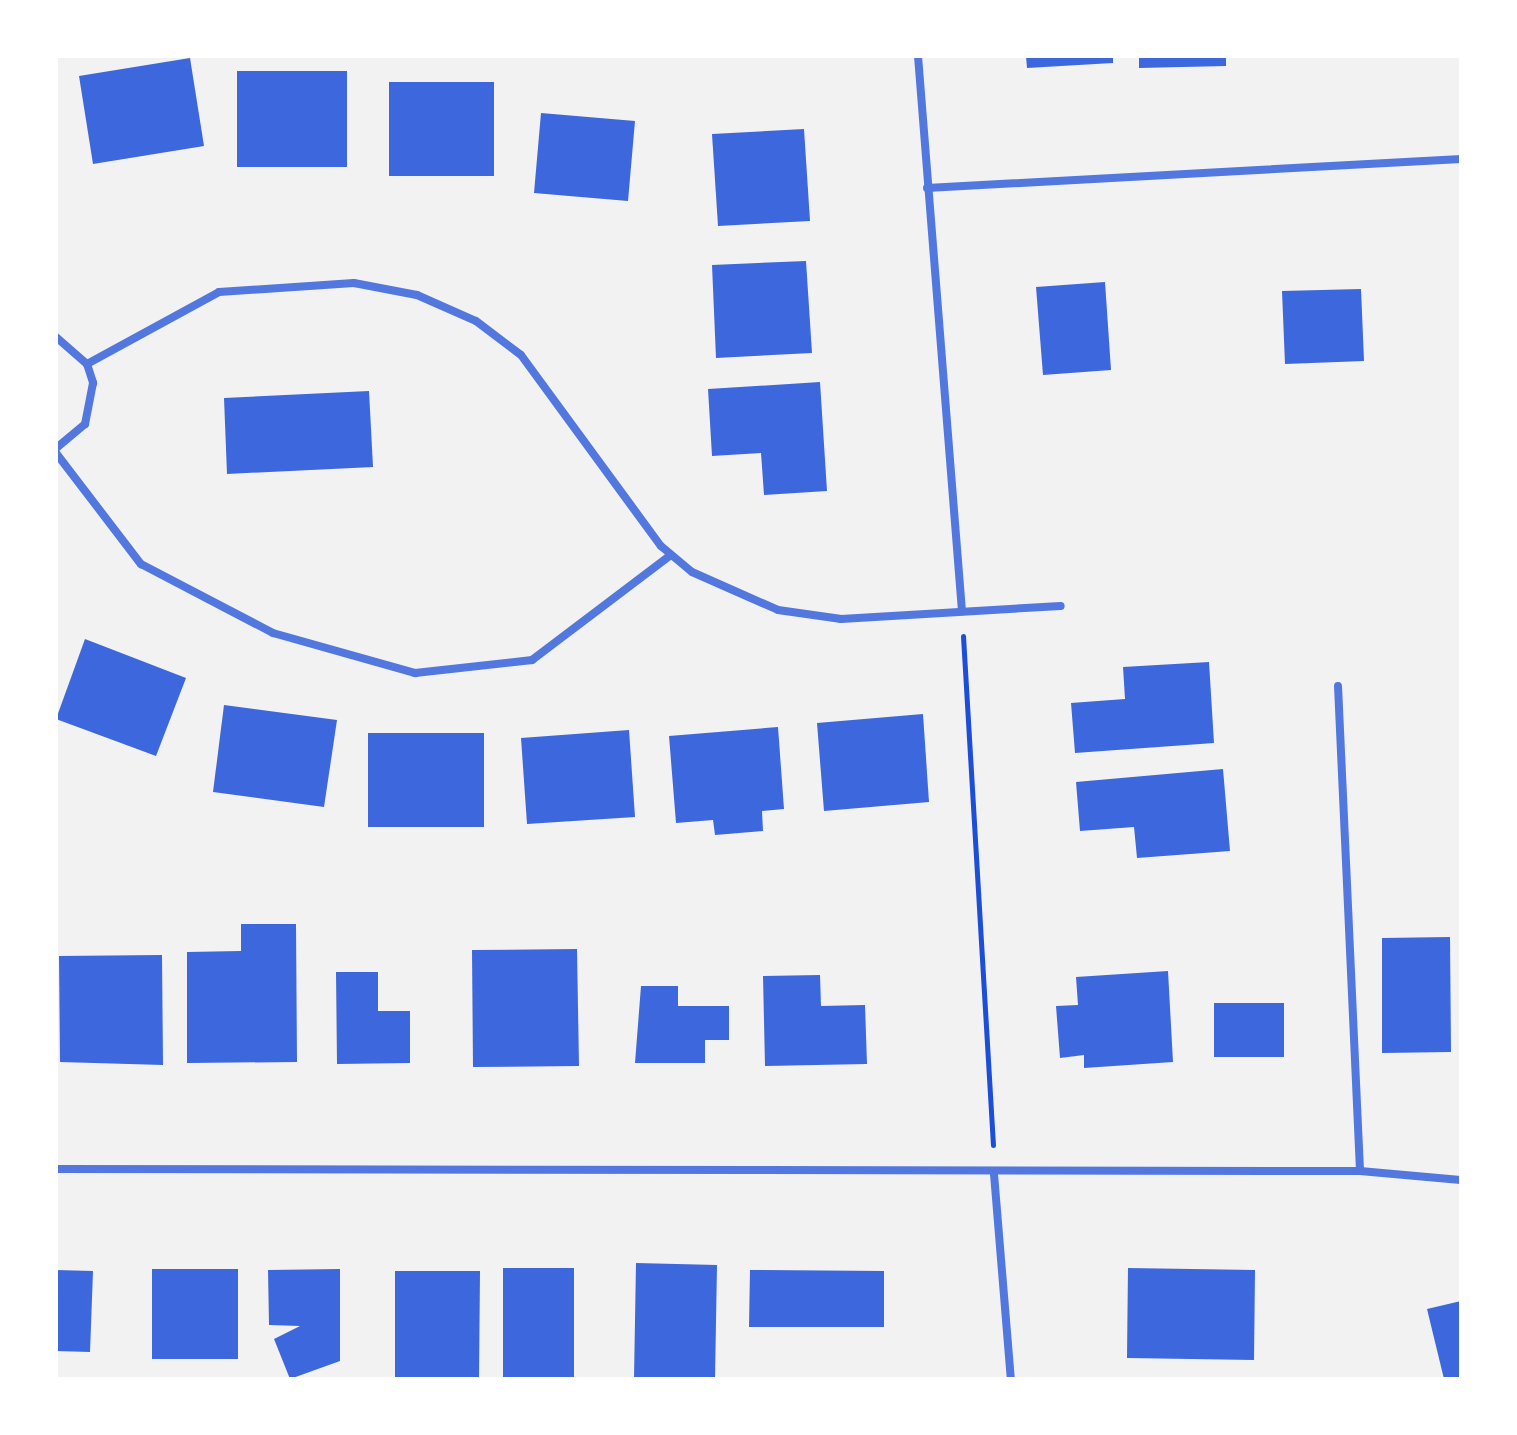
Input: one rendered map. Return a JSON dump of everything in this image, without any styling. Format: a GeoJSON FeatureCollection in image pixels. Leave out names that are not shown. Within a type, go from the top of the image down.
{"type":"FeatureCollection","features":[{"type":"Feature","properties":{"kind":"street"},"geometry":{"type":"LineString","coordinates":[[918,56],[962,611]]}},
{"type":"Feature","properties":{"kind":"street"},"geometry":{"type":"LineString","coordinates":[[927,188],[1461,159]]}},
{"type":"Feature","properties":{"kind":"street"},"geometry":{"type":"LineString","coordinates":[[87,364],[219,292],[354,283],[417,295],[476,321],[521,355],[671,555],[692,572],[778,610],[841,619],[1061,606]]}},
{"type":"Feature","properties":{"kind":"street"},"geometry":{"type":"LineString","coordinates":[[56,337],[87,364],[93,383],[89,414],[56,450],[141,564],[273,633],[415,673],[532,660],[671,555]]}},
{"type":"Feature","properties":{"kind":"street"},"geometry":{"type":"LineString","coordinates":[[1338,686],[1360,1171]]}},
{"type":"Feature","properties":{"kind":"street"},"geometry":{"type":"LineString","coordinates":[[56,1169],[994,1174],[1360,1171],[1461,1180]]}},
{"type":"Feature","properties":{"kind":"street"},"geometry":{"type":"LineString","coordinates":[[994,1174],[1011,1379]]}},
{"type":"Feature","properties":{"kind":"path"},"geometry":{"type":"LineString","coordinates":[[962,611],[994,1174]]}},
{"type":"Feature","properties":{"kind":"building"},"geometry":{"type":"Polygon","coordinates":[[[1026,56],[1113,56],[1113,63],[1027,68],[1026,56]]]}},
{"type":"Feature","properties":{"kind":"building"},"geometry":{"type":"Polygon","coordinates":[[[1139,56],[1226,56],[1226,66],[1139,68],[1139,56]]]}},
{"type":"Feature","properties":{"kind":"building"},"geometry":{"type":"Polygon","coordinates":[[[190,58],[204,146],[93,164],[79,76],[190,58]]]}},
{"type":"Feature","properties":{"kind":"building"},"geometry":{"type":"Polygon","coordinates":[[[237,71],[347,71],[347,167],[237,167],[237,71]]]}},
{"type":"Feature","properties":{"kind":"building"},"geometry":{"type":"Polygon","coordinates":[[[389,82],[494,82],[494,176],[389,176],[389,82]]]}},
{"type":"Feature","properties":{"kind":"building"},"geometry":{"type":"Polygon","coordinates":[[[541,113],[635,121],[628,201],[534,193],[541,113]]]}},
{"type":"Feature","properties":{"kind":"building"},"geometry":{"type":"Polygon","coordinates":[[[804,129],[810,221],[718,226],[712,134],[804,129]]]}},
{"type":"Feature","properties":{"kind":"building"},"geometry":{"type":"Polygon","coordinates":[[[806,261],[812,353],[716,358],[712,265],[806,261]]]}},
{"type":"Feature","properties":{"kind":"building"},"geometry":{"type":"Polygon","coordinates":[[[1105,282],[1111,370],[1043,375],[1036,287],[1105,282]]]}},
{"type":"Feature","properties":{"kind":"building"},"geometry":{"type":"Polygon","coordinates":[[[1361,289],[1364,361],[1285,364],[1282,291],[1361,289]]]}},
{"type":"Feature","properties":{"kind":"building"},"geometry":{"type":"Polygon","coordinates":[[[820,382],[827,491],[764,495],[761,453],[712,456],[708,389],[820,382]]]}},
{"type":"Feature","properties":{"kind":"building"},"geometry":{"type":"Polygon","coordinates":[[[369,391],[373,467],[227,474],[224,398],[369,391]]]}},
{"type":"Feature","properties":{"kind":"building"},"geometry":{"type":"Polygon","coordinates":[[[85,639],[186,678],[156,756],[56,719],[85,639]]]}},
{"type":"Feature","properties":{"kind":"building"},"geometry":{"type":"Polygon","coordinates":[[[1209,662],[1214,743],[1075,753],[1071,703],[1125,699],[1123,667],[1209,662]]]}},
{"type":"Feature","properties":{"kind":"building"},"geometry":{"type":"Polygon","coordinates":[[[224,705],[337,720],[324,807],[213,792],[224,705]]]}},
{"type":"Feature","properties":{"kind":"building"},"geometry":{"type":"Polygon","coordinates":[[[923,714],[929,802],[824,811],[817,723],[923,714]]]}},
{"type":"Feature","properties":{"kind":"building"},"geometry":{"type":"Polygon","coordinates":[[[778,727],[784,809],[762,811],[763,831],[715,835],[713,820],[676,823],[669,736],[778,727]]]}},
{"type":"Feature","properties":{"kind":"building"},"geometry":{"type":"Polygon","coordinates":[[[629,730],[635,817],[527,824],[521,738],[629,730]]]}},
{"type":"Feature","properties":{"kind":"building"},"geometry":{"type":"Polygon","coordinates":[[[368,733],[484,733],[484,827],[368,827],[368,733]]]}},
{"type":"Feature","properties":{"kind":"building"},"geometry":{"type":"Polygon","coordinates":[[[1223,769],[1230,851],[1137,858],[1134,827],[1080,831],[1076,782],[1223,769]]]}},
{"type":"Feature","properties":{"kind":"building"},"geometry":{"type":"Polygon","coordinates":[[[241,924],[296,924],[297,1062],[187,1063],[187,952],[241,951],[241,924]]]}},
{"type":"Feature","properties":{"kind":"building"},"geometry":{"type":"Polygon","coordinates":[[[1450,937],[1451,1052],[1382,1053],[1382,938],[1450,937]]]}},
{"type":"Feature","properties":{"kind":"building"},"geometry":{"type":"Polygon","coordinates":[[[577,949],[579,1066],[473,1067],[472,950],[577,949]]]}},
{"type":"Feature","properties":{"kind":"building"},"geometry":{"type":"Polygon","coordinates":[[[162,955],[163,1065],[60,1062],[59,956],[162,955]]]}},
{"type":"Feature","properties":{"kind":"building"},"geometry":{"type":"Polygon","coordinates":[[[1168,971],[1173,1062],[1084,1068],[1084,1055],[1060,1058],[1056,1006],[1078,1005],[1076,977],[1168,971]]]}},
{"type":"Feature","properties":{"kind":"building"},"geometry":{"type":"Polygon","coordinates":[[[336,972],[378,972],[378,1011],[410,1011],[410,1063],[337,1064],[336,972]]]}},
{"type":"Feature","properties":{"kind":"building"},"geometry":{"type":"Polygon","coordinates":[[[820,975],[821,1006],[865,1005],[867,1064],[765,1066],[763,976],[820,975]]]}},
{"type":"Feature","properties":{"kind":"building"},"geometry":{"type":"Polygon","coordinates":[[[641,986],[678,986],[678,1006],[729,1006],[729,1040],[705,1040],[705,1063],[635,1063],[641,986]]]}},
{"type":"Feature","properties":{"kind":"building"},"geometry":{"type":"Polygon","coordinates":[[[1214,1003],[1284,1003],[1284,1057],[1214,1057],[1214,1003]]]}},
{"type":"Feature","properties":{"kind":"building"},"geometry":{"type":"Polygon","coordinates":[[[636,1263],[717,1265],[715,1379],[634,1379],[636,1263]]]}},
{"type":"Feature","properties":{"kind":"building"},"geometry":{"type":"Polygon","coordinates":[[[503,1268],[574,1268],[574,1377],[503,1377],[503,1268]]]}},
{"type":"Feature","properties":{"kind":"building"},"geometry":{"type":"Polygon","coordinates":[[[1128,1268],[1255,1270],[1254,1360],[1127,1358],[1128,1268]]]}},
{"type":"Feature","properties":{"kind":"building"},"geometry":{"type":"Polygon","coordinates":[[[152,1269],[238,1269],[238,1359],[152,1359],[152,1269]]]}},
{"type":"Feature","properties":{"kind":"building"},"geometry":{"type":"Polygon","coordinates":[[[340,1269],[340,1361],[290,1379],[274,1339],[300,1326],[269,1325],[268,1270],[340,1269]]]}},
{"type":"Feature","properties":{"kind":"building"},"geometry":{"type":"Polygon","coordinates":[[[56,1270],[93,1271],[90,1352],[56,1351],[56,1270]]]}},
{"type":"Feature","properties":{"kind":"building"},"geometry":{"type":"Polygon","coordinates":[[[750,1270],[884,1271],[884,1327],[749,1327],[750,1270]]]}},
{"type":"Feature","properties":{"kind":"building"},"geometry":{"type":"Polygon","coordinates":[[[395,1271],[480,1271],[479,1379],[395,1379],[395,1271]]]}},
{"type":"Feature","properties":{"kind":"building"},"geometry":{"type":"Polygon","coordinates":[[[1461,1301],[1461,1379],[1444,1379],[1427,1309],[1461,1301]]]}}]}
